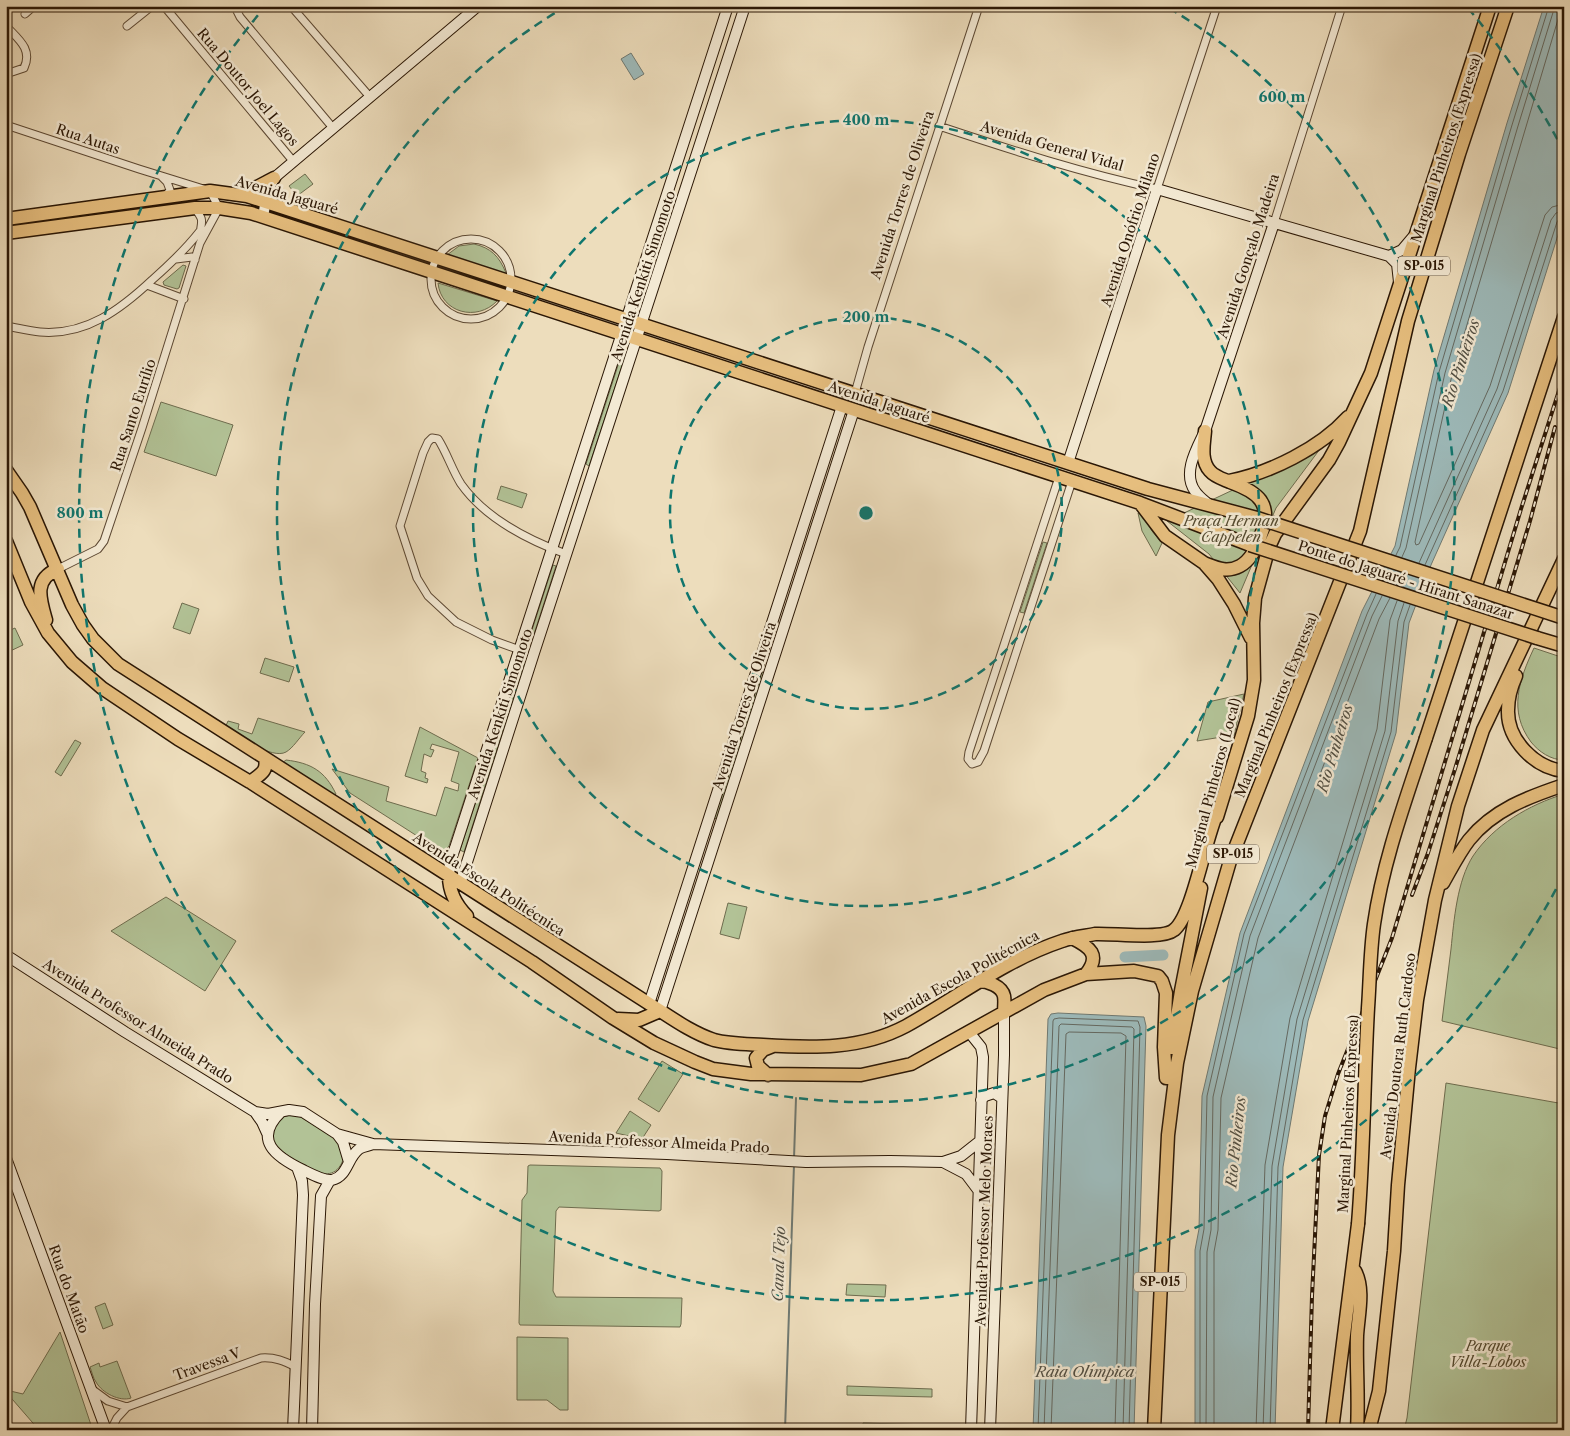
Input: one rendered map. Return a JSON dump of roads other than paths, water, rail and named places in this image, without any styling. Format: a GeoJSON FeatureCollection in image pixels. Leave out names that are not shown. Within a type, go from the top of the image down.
{"type":"FeatureCollection","features":[{"type":"Feature","properties":{"kind":"highway","name":"Marginal Pinheiros (Local)"},"geometry":{"type":"LineString","coordinates":[[1168,1135],[1166,1078],[1181,990],[1218,811],[1252,699],[1254,680],[1252,640],[1255,598],[1269,547],[1275,534],[1329,460],[1371,373],[1490,6]]}},
{"type":"Feature","properties":{"kind":"highway","name":"Marginal Pinheiros (Expressa)"},"geometry":{"type":"LineString","coordinates":[[1154,1430],[1168,1135],[1177,1063],[1188,1011],[1219,895],[1251,805],[1330,610],[1360,530],[1410,312],[1459,154],[1508,6]]}},
{"type":"Feature","properties":{"kind":"highway"},"geometry":{"type":"LineString","coordinates":[[242,195],[274,178]]}},
{"type":"Feature","properties":{"kind":"highway","name":"Avenida Jaguaré"},"geometry":{"type":"LineString","coordinates":[[6,219],[210,192],[242,195],[1068,463],[1148,488],[1244,514]]}},
{"type":"Feature","properties":{"kind":"highway","name":"Avenida Jaguaré"},"geometry":{"type":"LineString","coordinates":[[6,233],[195,208],[219,208],[240,211],[1140,503],[1245,543]]}},
{"type":"Feature","properties":{"kind":"highway","name":"Marginal Pinheiros (Expressa)"},"geometry":{"type":"LineString","coordinates":[[1332,1430],[1362,1178],[1363,1094],[1374,923],[1390,849],[1564,317]]}},
{"type":"Feature","properties":{"kind":"highway"},"geometry":{"type":"LineString","coordinates":[[1229,481],[1259,473],[1320,442],[1354,409]]}},
{"type":"Feature","properties":{"kind":"highway"},"geometry":{"type":"LineString","coordinates":[[1204,563],[1224,570],[1232,569],[1248,560],[1263,532],[1264,513],[1262,502],[1250,490],[1218,477],[1208,468],[1203,452],[1205,431]]}},
{"type":"Feature","properties":{"kind":"highway","name":"Avenida Escola Politécnica"},"geometry":{"type":"LineString","coordinates":[[6,470],[15,481],[30,507],[72,605],[83,625],[118,664],[655,1008],[696,1032],[714,1040],[773,1046],[830,1047],[850,1045],[882,1037],[905,1026],[979,981],[1030,954],[1072,938],[1096,934],[1163,935],[1175,929],[1186,911],[1210,829],[1218,811]]}},
{"type":"Feature","properties":{"kind":"highway"},"geometry":{"type":"LineString","coordinates":[[1140,503],[1166,536],[1204,563],[1228,592],[1252,640]]}},
{"type":"Feature","properties":{"kind":"highway","name":"Ponte do Jaguaré - Hirant Sanazar"},"geometry":{"type":"LineString","coordinates":[[1244,514],[1564,618]]}},
{"type":"Feature","properties":{"kind":"highway"},"geometry":{"type":"LineString","coordinates":[[6,541],[31,602],[54,641],[72,662],[102,688],[178,739],[250,782],[476,927],[613,1018],[654,1043],[694,1062],[713,1069],[768,1075],[838,1076],[861,1075],[887,1070],[911,1064],[1044,990],[1086,974],[1134,971],[1158,976],[1166,993],[1164,1047],[1166,1078]]}},
{"type":"Feature","properties":{"kind":"highway","name":"Ponte do Jaguaré - Hirant Sanazar"},"geometry":{"type":"LineString","coordinates":[[1245,543],[1564,646]]}},
{"type":"Feature","properties":{"kind":"highway","name":"Avenida Doutora Ruth Cardoso"},"geometry":{"type":"LineString","coordinates":[[1369,1430],[1379,1391],[1417,1000],[1437,891],[1458,806],[1474,754],[1494,707],[1564,559]]}},
{"type":"Feature","properties":{"kind":"highway"},"geometry":{"type":"LineString","coordinates":[[54,641],[40,592],[43,579],[58,569]]}},
{"type":"Feature","properties":{"kind":"highway"},"geometry":{"type":"LineString","coordinates":[[1522,648],[1521,663],[1510,695],[1508,712],[1511,727],[1521,747],[1536,761],[1550,768],[1564,771]]}},
{"type":"Feature","properties":{"kind":"highway"},"geometry":{"type":"LineString","coordinates":[[250,782],[264,771],[265,759]]}},
{"type":"Feature","properties":{"kind":"highway"},"geometry":{"type":"LineString","coordinates":[[1437,891],[1468,842],[1486,823],[1498,813],[1532,795],[1564,785]]}},
{"type":"Feature","properties":{"kind":"highway"},"geometry":{"type":"LineString","coordinates":[[449,876],[450,888],[455,902],[476,927]]}},
{"type":"Feature","properties":{"kind":"highway"},"geometry":{"type":"LineString","coordinates":[[1072,938],[1086,945],[1092,953],[1092,964],[1086,974]]}},
{"type":"Feature","properties":{"kind":"highway"},"geometry":{"type":"LineString","coordinates":[[979,981],[986,981],[1002,991],[1004,996],[1004,1013]]}},
{"type":"Feature","properties":{"kind":"highway"},"geometry":{"type":"LineString","coordinates":[[613,1018],[639,1020],[655,1008]]}},
{"type":"Feature","properties":{"kind":"highway"},"geometry":{"type":"LineString","coordinates":[[768,1075],[758,1066],[756,1058],[763,1050],[773,1046]]}},
{"type":"Feature","properties":{"kind":"highway"},"geometry":{"type":"LineString","coordinates":[[1353,1266],[1360,1288],[1357,1338],[1359,1405],[1357,1430]]}},
{"type":"Feature","properties":{"kind":"street"},"geometry":{"type":"LineString","coordinates":[[25,14],[34,6]]}},
{"type":"Feature","properties":{"kind":"street"},"geometry":{"type":"LineString","coordinates":[[127,26],[152,6]]}},
{"type":"Feature","properties":{"kind":"street","name":"Rua Doutor Joel Lagos"},"geometry":{"type":"LineString","coordinates":[[164,6],[293,161]]}},
{"type":"Feature","properties":{"kind":"street"},"geometry":{"type":"LineString","coordinates":[[238,6],[237,11],[240,16],[333,128]]}},
{"type":"Feature","properties":{"kind":"street"},"geometry":{"type":"LineString","coordinates":[[291,6],[370,97]]}},
{"type":"Feature","properties":{"kind":"street"},"geometry":{"type":"LineString","coordinates":[[263,217],[264,202],[274,178],[478,6]]}},
{"type":"Feature","properties":{"kind":"street","name":"Avenida Kenkiti Simomoto"},"geometry":{"type":"LineString","coordinates":[[449,876],[450,862],[728,6]]}},
{"type":"Feature","properties":{"kind":"street","name":"Avenida Kenkiti Simomoto"},"geometry":{"type":"LineString","coordinates":[[460,884],[746,6]]}},
{"type":"Feature","properties":{"kind":"street","name":"Avenida Torres de Oliveira"},"geometry":{"type":"LineString","coordinates":[[855,393],[868,347],[979,6]]}},
{"type":"Feature","properties":{"kind":"street","name":"Avenida Onófrio Milano"},"geometry":{"type":"LineString","coordinates":[[1068,463],[1218,6]]}},
{"type":"Feature","properties":{"kind":"street","name":"Avenida Gonçalo Madeira"},"geometry":{"type":"LineString","coordinates":[[1211,506],[1196,493],[1190,478],[1194,455],[1205,431],[1274,222],[1342,6]]}},
{"type":"Feature","properties":{"kind":"street"},"geometry":{"type":"LineString","coordinates":[[6,26],[22,44],[27,53],[27,61],[24,68],[6,74]]}},
{"type":"Feature","properties":{"kind":"street"},"geometry":{"type":"LineString","coordinates":[[694,112],[709,118]]}},
{"type":"Feature","properties":{"kind":"street","name":"Rua Autas"},"geometry":{"type":"LineString","coordinates":[[6,124],[210,192]]}},
{"type":"Feature","properties":{"kind":"street","name":"Avenida General Vidal"},"geometry":{"type":"LineString","coordinates":[[939,126],[1038,158],[1120,181],[1157,189],[1389,256]]}},
{"type":"Feature","properties":{"kind":"street"},"geometry":{"type":"LineString","coordinates":[[162,177],[167,182],[170,190],[165,197]]}},
{"type":"Feature","properties":{"kind":"street"},"geometry":{"type":"LineString","coordinates":[[210,192],[219,208]]}},
{"type":"Feature","properties":{"kind":"street","name":"Rua Santo Eurílio"},"geometry":{"type":"LineString","coordinates":[[58,569],[98,550],[104,541],[196,260],[200,243],[200,230],[203,222],[195,208]]}},
{"type":"Feature","properties":{"kind":"street","name":"Rua Santo Eurílio"},"geometry":{"type":"LineString","coordinates":[[200,243],[219,208]]}},
{"type":"Feature","properties":{"kind":"street"},"geometry":{"type":"LineString","coordinates":[[6,326],[42,332],[78,328],[103,319],[147,285],[175,259],[200,230]]}},
{"type":"Feature","properties":{"kind":"street"},"geometry":{"type":"LineString","coordinates":[[1400,282],[1397,264],[1389,256],[1402,250],[1416,233]]}},
{"type":"Feature","properties":{"kind":"street"},"geometry":{"type":"LineString","coordinates":[[470,238],[484,240],[496,246],[505,256],[510,268],[512,282],[508,297],[499,308],[488,316],[476,319],[456,316],[445,309],[436,299],[432,286],[432,272],[437,258],[446,247],[457,241],[470,238]]}},
{"type":"Feature","properties":{"kind":"street"},"geometry":{"type":"LineString","coordinates":[[175,259],[192,257],[196,260]]}},
{"type":"Feature","properties":{"kind":"street"},"geometry":{"type":"LineString","coordinates":[[147,285],[184,299]]}},
{"type":"Feature","properties":{"kind":"street","name":"Avenida Torres de Oliveira"},"geometry":{"type":"LineString","coordinates":[[655,1008],[676,922],[794,554],[848,408]]}},
{"type":"Feature","properties":{"kind":"street","name":"Avenida Torres de Oliveira"},"geometry":{"type":"LineString","coordinates":[[655,1008],[688,926],[806,558],[848,408]]}},
{"type":"Feature","properties":{"kind":"street"},"geometry":{"type":"LineString","coordinates":[[520,650],[492,640],[456,622],[428,596],[417,578],[400,526],[423,453],[430,439],[438,439],[461,483],[476,502],[495,518],[552,549],[566,554]]}},
{"type":"Feature","properties":{"kind":"street"},"geometry":{"type":"LineString","coordinates":[[577,474],[591,479]]}},
{"type":"Feature","properties":{"kind":"street"},"geometry":{"type":"LineString","coordinates":[[1059,477],[968,757],[972,764],[978,762],[984,751],[1072,481]]}},
{"type":"Feature","properties":{"kind":"street"},"geometry":{"type":"LineString","coordinates":[[1042,531],[1054,535]]}},
{"type":"Feature","properties":{"kind":"street"},"geometry":{"type":"LineString","coordinates":[[794,554],[806,558]]}},
{"type":"Feature","properties":{"kind":"street"},"geometry":{"type":"LineString","coordinates":[[777,607],[789,611]]}},
{"type":"Feature","properties":{"kind":"street"},"geometry":{"type":"LineString","coordinates":[[1012,621],[1025,625]]}},
{"type":"Feature","properties":{"kind":"street"},"geometry":{"type":"LineString","coordinates":[[761,659],[772,664]]}},
{"type":"Feature","properties":{"kind":"street"},"geometry":{"type":"LineString","coordinates":[[994,678],[1007,682]]}},
{"type":"Feature","properties":{"kind":"street"},"geometry":{"type":"LineString","coordinates":[[498,714],[513,718]]}},
{"type":"Feature","properties":{"kind":"street"},"geometry":{"type":"LineString","coordinates":[[676,922],[688,926]]}},
{"type":"Feature","properties":{"kind":"street","name":"Avenida Professor Almeida Prado"},"geometry":{"type":"LineString","coordinates":[[6,954],[126,1032],[255,1112],[267,1133]]}},
{"type":"Feature","properties":{"kind":"street","name":"Avenida Professor Melo Moraes"},"geometry":{"type":"LineString","coordinates":[[990,1430],[1004,1013]]}},
{"type":"Feature","properties":{"kind":"street","name":"Avenida Professor Melo Moraes"},"geometry":{"type":"LineString","coordinates":[[970,1032],[982,1051],[971,1430]]}},
{"type":"Feature","properties":{"kind":"street"},"geometry":{"type":"LineString","coordinates":[[981,1100],[985,1096],[994,1093],[1002,1098]]}},
{"type":"Feature","properties":{"kind":"street"},"geometry":{"type":"LineString","coordinates":[[255,1112],[268,1114],[289,1110],[303,1112],[336,1134],[346,1151],[349,1162]]}},
{"type":"Feature","properties":{"kind":"street"},"geometry":{"type":"LineString","coordinates":[[281,1112],[272,1121],[267,1133],[273,1151],[297,1167],[330,1180],[344,1173],[349,1162],[360,1148],[373,1144]]}},
{"type":"Feature","properties":{"kind":"street","name":"Avenida Professor Almeida Prado"},"geometry":{"type":"LineString","coordinates":[[336,1134],[373,1144],[667,1154],[806,1162],[890,1160],[943,1162],[961,1156],[980,1141]]}},
{"type":"Feature","properties":{"kind":"street","name":"Rua do Matão"},"geometry":{"type":"LineString","coordinates":[[6,1158],[106,1430]]}},
{"type":"Feature","properties":{"kind":"street","name":"Avenida Professor Almeida Prado"},"geometry":{"type":"LineString","coordinates":[[943,1162],[966,1174],[978,1190]]}},
{"type":"Feature","properties":{"kind":"street"},"geometry":{"type":"LineString","coordinates":[[293,1430],[303,1196],[302,1181],[297,1167]]}},
{"type":"Feature","properties":{"kind":"street"},"geometry":{"type":"LineString","coordinates":[[312,1430],[315,1304],[321,1196],[330,1180]]}},
{"type":"Feature","properties":{"kind":"street","name":"Travessa V"},"geometry":{"type":"LineString","coordinates":[[127,1407],[261,1358],[279,1359],[296,1367]]}},
{"type":"Feature","properties":{"kind":"street"},"geometry":{"type":"LineString","coordinates":[[91,1388],[108,1401],[127,1407],[116,1418],[111,1430]]}},
{"type":"Feature","properties":{"kind":"street"},"geometry":{"type":"LineString","coordinates":[[6,1424],[12,1430]]}},
{"type":"Feature","properties":{"kind":"water","name":"Rio Pinheiros"},"geometry":{"type":"Polygon","coordinates":[[[1544,6],[1564,6],[1564,216],[1508,393],[1431,565],[1409,623],[1396,733],[1308,1021],[1283,1167],[1275,1430],[1195,1430],[1195,1250],[1199,1229],[1202,1096],[1240,933],[1362,611],[1395,546],[1434,370],[1507,123],[1544,6]]]}},
{"type":"Feature","properties":{"kind":"water"},"geometry":{"type":"Polygon","coordinates":[[[631,53],[644,74],[634,80],[621,59],[631,53]]]}},
{"type":"Feature","properties":{"kind":"water","name":"Raia Olímpica"},"geometry":{"type":"Polygon","coordinates":[[[1051,1014],[1144,1017],[1146,1026],[1134,1430],[1033,1430],[1048,1019],[1051,1014]]]}},
{"type":"Feature","properties":{"kind":"waterway"},"geometry":{"type":"LineString","coordinates":[[1125,957],[1163,955]]}},
{"type":"Feature","properties":{"kind":"waterway","name":"Canal Tejo"},"geometry":{"type":"LineString","coordinates":[[794,1158],[796,1098]]}},
{"type":"Feature","properties":{"kind":"waterway","name":"Canal Tejo"},"geometry":{"type":"LineString","coordinates":[[785,1430],[794,1165]]}},
{"type":"Feature","properties":{"kind":"railway"},"geometry":{"type":"LineString","coordinates":[[1308,1430],[1319,1155],[1325,1116],[1338,1074],[1392,938],[1521,509],[1564,375]]}},
{"type":"Feature","properties":{"kind":"railway"},"geometry":{"type":"LineString","coordinates":[[1412,895],[1428,853],[1455,769],[1530,521],[1555,427]]}},
{"type":"Feature","properties":{"kind":"park label","name":"Praça Herman Cappelen"},"geometry":{"type":"Point","coordinates":[1231,530]}},
{"type":"Feature","properties":{"kind":"park label","name":"Parque Villa-Lobos"},"geometry":{"type":"Point","coordinates":[1488,1354]}}]}
